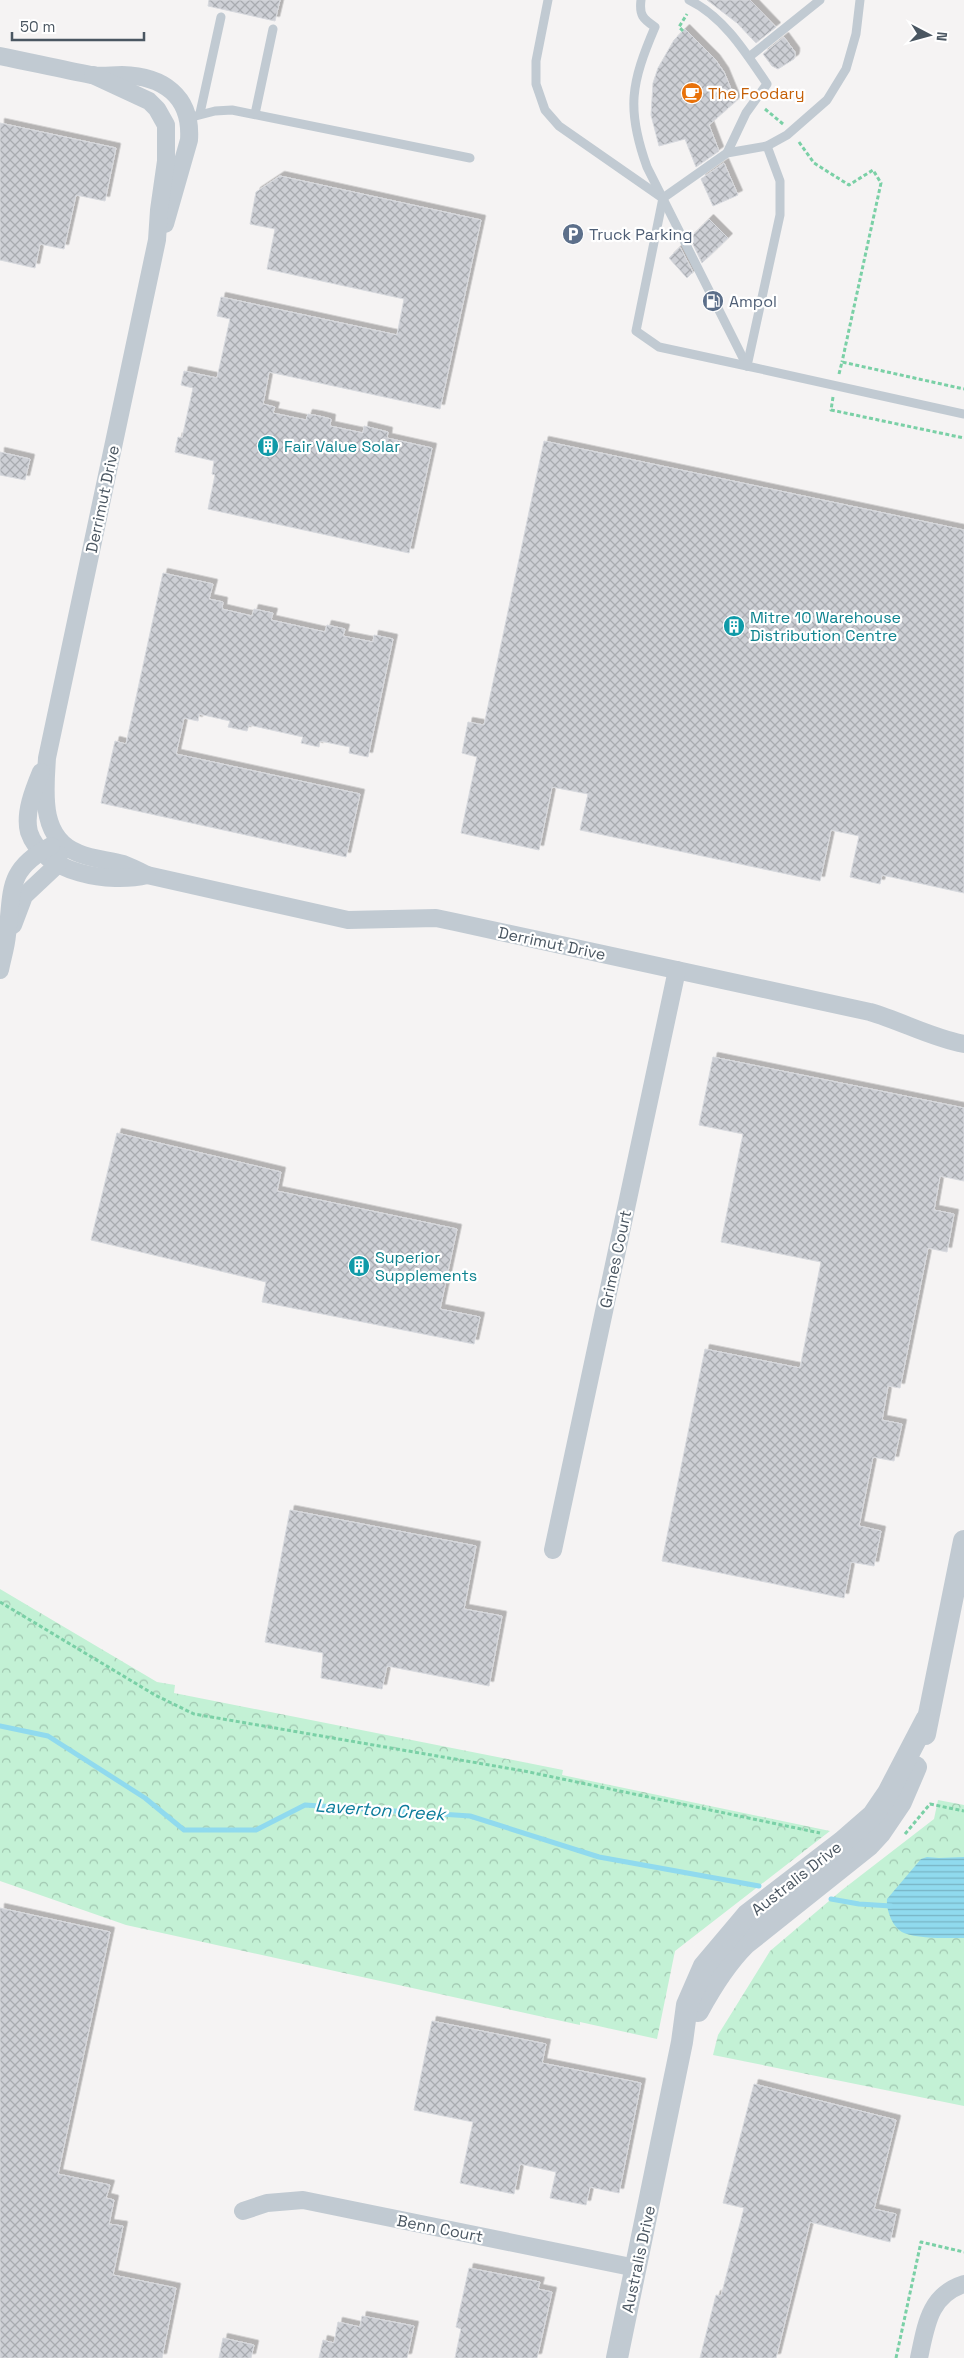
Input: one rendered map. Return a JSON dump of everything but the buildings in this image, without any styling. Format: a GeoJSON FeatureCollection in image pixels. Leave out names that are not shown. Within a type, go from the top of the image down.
{"type":"FeatureCollection","features":[{"type":"Feature","properties":{"kind":"street","name":"Derrimut Drive"},"geometry":{"type":"LineString","coordinates":[[0,56],[93,75],[130,76],[164,85],[194,115],[169,213],[157,240]]}},
{"type":"Feature","properties":{"kind":"street","name":"Derrimut Drive"},"geometry":{"type":"LineString","coordinates":[[93,75],[149,101],[157,109],[166,126],[166,161],[158,210],[157,240],[46,758],[33,792],[28,817],[30,832],[42,851],[57,865],[68,870],[124,879],[147,875]]}},
{"type":"Feature","properties":{"kind":"street"},"geometry":{"type":"LineString","coordinates":[[166,126],[194,115]]}},
{"type":"Feature","properties":{"kind":"street","name":"Derrimut Drive"},"geometry":{"type":"LineString","coordinates":[[46,758],[46,812],[50,827],[62,841],[78,853],[124,864],[147,875],[348,920],[436,918],[870,1012],[898,1020],[960,1045]]}},
{"type":"Feature","properties":{"kind":"street"},"geometry":{"type":"LineString","coordinates":[[0,970],[8,934],[10,894],[13,884],[20,872],[42,851],[62,841]]}},
{"type":"Feature","properties":{"kind":"street"},"geometry":{"type":"LineString","coordinates":[[8,934],[16,921],[24,896],[57,865],[62,841]]}},
{"type":"Feature","properties":{"kind":"street","name":"Grimes Court"},"geometry":{"type":"LineString","coordinates":[[554,1550],[677,970]]}},
{"type":"Feature","properties":{"kind":"street","name":"Australis Drive"},"geometry":{"type":"LineString","coordinates":[[682,2042],[711,1986],[733,1956],[761,1931],[861,1852],[880,1833],[901,1802],[920,1758],[926,1720],[964,1541]]}},
{"type":"Feature","properties":{"kind":"street","name":"Australis Drive"},"geometry":{"type":"LineString","coordinates":[[617,2358],[682,2042],[687,2004],[704,1966],[728,1935],[747,1915],[842,1842],[873,1815],[888,1793],[926,1720]]}},
{"type":"Feature","properties":{"kind":"street","name":"Benn Court"},"geometry":{"type":"LineString","coordinates":[[244,2211],[276,2202],[308,2201],[636,2268]]}},
{"type":"Feature","properties":{"kind":"street"},"geometry":{"type":"LineString","coordinates":[[919,2358],[928,2319],[936,2304],[944,2292],[964,2284]]}},
{"type":"Feature","properties":{"kind":"lane"},"geometry":{"type":"LineString","coordinates":[[548,0],[536,61],[536,84],[544,110],[559,126],[664,198]]}},
{"type":"Feature","properties":{"kind":"lane"},"geometry":{"type":"LineString","coordinates":[[641,0],[640,10],[643,19],[655,27],[640,61],[634,92],[632,116],[637,140],[647,167],[747,366]]}},
{"type":"Feature","properties":{"kind":"lane"},"geometry":{"type":"LineString","coordinates":[[689,0],[709,11],[749,57],[767,84],[753,103],[727,153]]}},
{"type":"Feature","properties":{"kind":"lane"},"geometry":{"type":"LineString","coordinates":[[749,57],[820,0]]}},
{"type":"Feature","properties":{"kind":"lane"},"geometry":{"type":"LineString","coordinates":[[860,0],[856,34],[846,69],[827,100],[792,132],[767,146],[727,153],[664,198],[636,331],[659,347],[964,414]]}},
{"type":"Feature","properties":{"kind":"lane"},"geometry":{"type":"LineString","coordinates":[[221,17],[194,115],[232,110],[470,158]]}},
{"type":"Feature","properties":{"kind":"lane"},"geometry":{"type":"LineString","coordinates":[[255,114],[273,29]]}},
{"type":"Feature","properties":{"kind":"lane"},"geometry":{"type":"LineString","coordinates":[[747,366],[780,215],[780,181],[767,146]]}},
{"type":"Feature","properties":{"kind":"path"},"geometry":{"type":"LineString","coordinates":[[753,103],[770,112],[792,132],[814,163],[849,185],[873,170],[881,183],[842,362]]}},
{"type":"Feature","properties":{"kind":"path"},"geometry":{"type":"LineString","coordinates":[[0,1602],[155,1695],[194,1714],[524,1771],[830,1835],[834,1831],[842,1842]]}},
{"type":"Feature","properties":{"kind":"path"},"geometry":{"type":"LineString","coordinates":[[899,1839],[930,1804],[964,1812]]}},
{"type":"Feature","properties":{"kind":"path"},"geometry":{"type":"LineString","coordinates":[[896,2358],[921,2242],[964,2252]]}},
{"type":"Feature","properties":{"kind":"green space"},"geometry":{"type":"Polygon","coordinates":[[[0,1589],[157,1682],[175,1685],[174,1693],[563,1770],[562,1775],[830,1831],[675,1951],[657,2039],[580,2022],[580,2025],[126,1925],[0,1881],[0,1589]]]}},
{"type":"Feature","properties":{"kind":"green space"},"geometry":{"type":"Polygon","coordinates":[[[938,1800],[964,1805],[964,2106],[713,2055],[718,2035],[770,1951],[842,1890],[934,1819],[938,1800]]]}},
{"type":"Feature","properties":{"kind":"water"},"geometry":{"type":"Polygon","coordinates":[[[927,1857],[964,1857],[964,1938],[934,1938],[910,1935],[900,1931],[891,1919],[887,1899],[921,1859],[927,1857]]]}},
{"type":"Feature","properties":{"kind":"waterway","name":"Laverton Creek"},"geometry":{"type":"LineString","coordinates":[[0,1726],[48,1736],[145,1798],[184,1830],[256,1830],[305,1805],[470,1816],[599,1857],[759,1886]]}},
{"type":"Feature","properties":{"kind":"waterway","name":"Laverton Creek"},"geometry":{"type":"LineString","coordinates":[[831,1899],[859,1904],[891,1906]]}},
{"type":"Feature","properties":{"kind":"place","name":"The Foodary"},"geometry":{"type":"Point","coordinates":[692,93]}},
{"type":"Feature","properties":{"kind":"place","name":"Truck Parking"},"geometry":{"type":"Point","coordinates":[573,234]}},
{"type":"Feature","properties":{"kind":"place","name":"Ampol"},"geometry":{"type":"Point","coordinates":[713,301]}},
{"type":"Feature","properties":{"kind":"place","name":"Fair Value Solar"},"geometry":{"type":"Point","coordinates":[268,446]}},
{"type":"Feature","properties":{"kind":"place","name":"Mitre 10 Warehouse Distribution Centre"},"geometry":{"type":"Point","coordinates":[734,626]}},
{"type":"Feature","properties":{"kind":"place","name":"Superior Supplements"},"geometry":{"type":"Point","coordinates":[359,1266]}}]}
